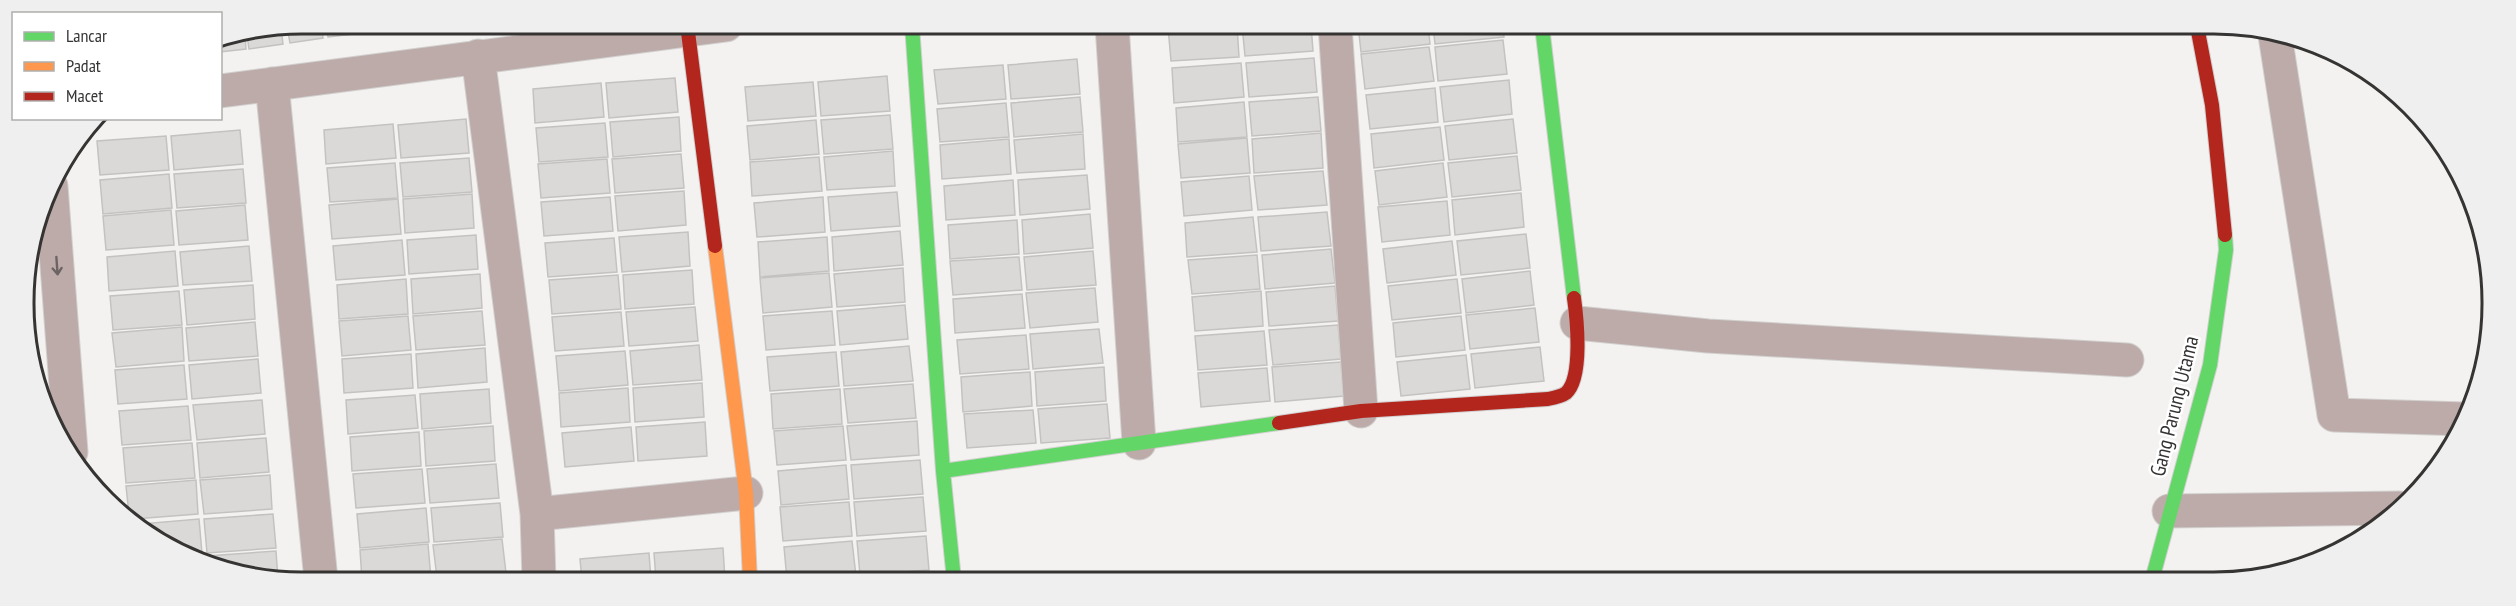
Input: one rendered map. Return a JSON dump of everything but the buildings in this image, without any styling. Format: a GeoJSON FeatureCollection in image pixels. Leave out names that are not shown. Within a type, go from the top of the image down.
{"type":"FeatureCollection","features":[{"type":"Feature","properties":{"kind":"street"},"geometry":{"type":"LineString","coordinates":[[222,91],[631,34]]}},
{"type":"Feature","properties":{"kind":"street"},"geometry":{"type":"LineString","coordinates":[[688,34],[746,493],[750,572]]}},
{"type":"Feature","properties":{"kind":"street"},"geometry":{"type":"LineString","coordinates":[[913,34],[943,471],[953,572]]}},
{"type":"Feature","properties":{"kind":"street"},"geometry":{"type":"LineString","coordinates":[[1113,34],[1139,443]]}},
{"type":"Feature","properties":{"kind":"street"},"geometry":{"type":"LineString","coordinates":[[1336,34],[1361,411]]}},
{"type":"Feature","properties":{"kind":"street"},"geometry":{"type":"LineString","coordinates":[[943,471],[1361,411],[1548,399],[1565,394],[1575,379],[1577,323],[1543,34]]}},
{"type":"Feature","properties":{"kind":"street","name":"Gang Parung Utama"},"geometry":{"type":"LineString","coordinates":[[2154,572],[2210,365],[2226,250],[2212,105],[2199,34]]}},
{"type":"Feature","properties":{"kind":"street"},"geometry":{"type":"LineString","coordinates":[[2276,43],[2334,414],[2455,419]]}},
{"type":"Feature","properties":{"kind":"street"},"geometry":{"type":"LineString","coordinates":[[478,56],[537,514],[539,572]]}},
{"type":"Feature","properties":{"kind":"street"},"geometry":{"type":"LineString","coordinates":[[272,84],[320,572]]}},
{"type":"Feature","properties":{"kind":"street"},"geometry":{"type":"LineString","coordinates":[[53,207],[70,437]]}},
{"type":"Feature","properties":{"kind":"street"},"geometry":{"type":"LineString","coordinates":[[1577,323],[1708,336],[2127,360]]}},
{"type":"Feature","properties":{"kind":"street"},"geometry":{"type":"LineString","coordinates":[[537,514],[746,493]]}},
{"type":"Feature","properties":{"kind":"street"},"geometry":{"type":"LineString","coordinates":[[2169,511],[2386,508]]}},
{"type":"Feature","properties":{"kind":"traffic: fast"},"geometry":{"type":"LineString","coordinates":[[913,34],[943,471],[953,572]]}},
{"type":"Feature","properties":{"kind":"traffic: fast"},"geometry":{"type":"LineString","coordinates":[[1543,34],[1574,298]]}},
{"type":"Feature","properties":{"kind":"traffic: fast"},"geometry":{"type":"LineString","coordinates":[[2154,572],[2210,365],[2226,250],[2225,235]]}},
{"type":"Feature","properties":{"kind":"traffic: fast"},"geometry":{"type":"LineString","coordinates":[[943,471],[1279,423]]}},
{"type":"Feature","properties":{"kind":"traffic: slow"},"geometry":{"type":"LineString","coordinates":[[715,246],[746,493],[750,572]]}},
{"type":"Feature","properties":{"kind":"traffic: jam"},"geometry":{"type":"LineString","coordinates":[[688,34],[715,246]]}},
{"type":"Feature","properties":{"kind":"traffic: jam"},"geometry":{"type":"LineString","coordinates":[[2199,34],[2212,105],[2225,235]]}},
{"type":"Feature","properties":{"kind":"traffic: jam"},"geometry":{"type":"LineString","coordinates":[[1279,423],[1361,411],[1548,399],[1562,395],[1571,385],[1577,362],[1574,298]]}}]}
